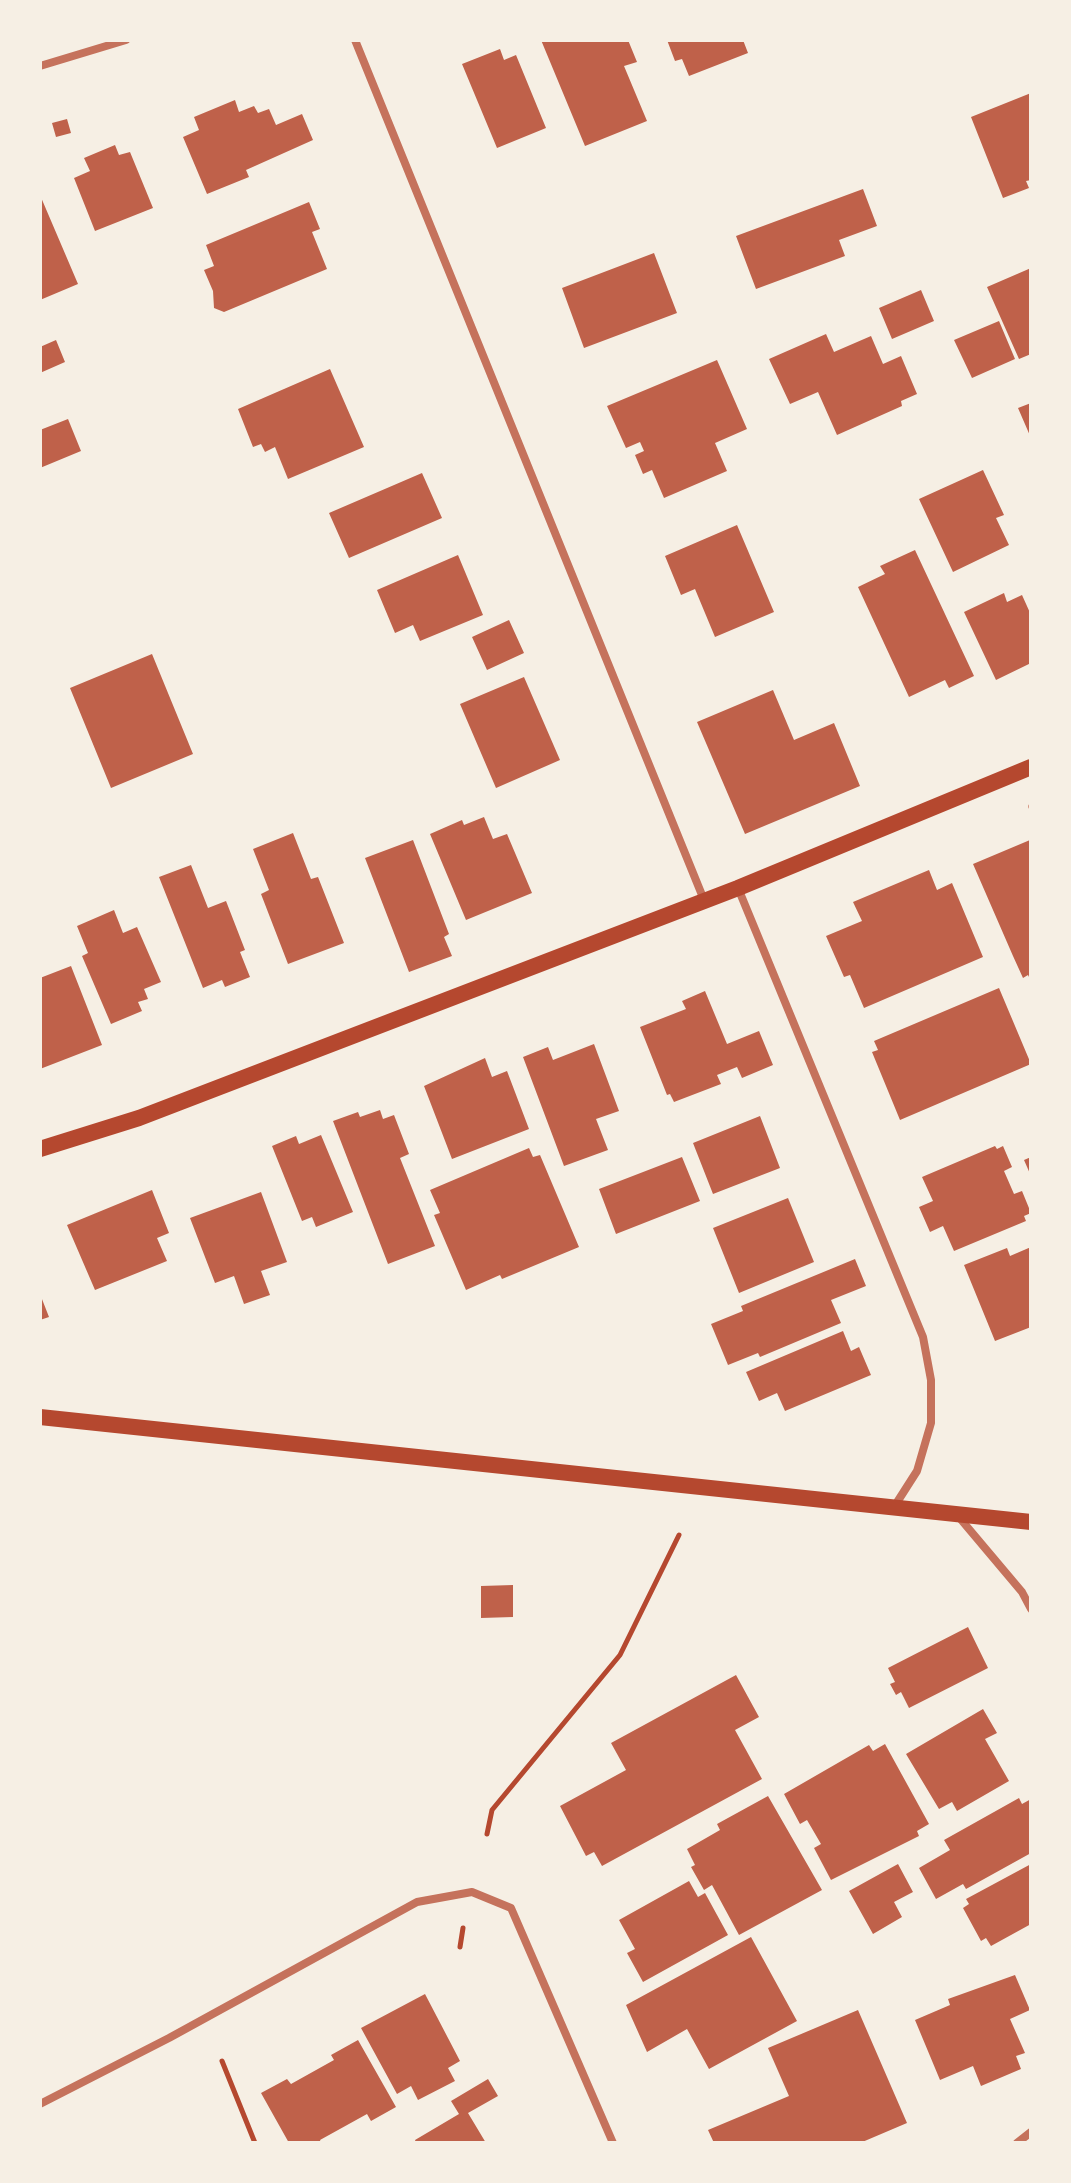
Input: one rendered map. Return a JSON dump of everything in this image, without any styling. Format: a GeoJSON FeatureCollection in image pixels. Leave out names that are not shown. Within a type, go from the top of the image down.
{"type":"FeatureCollection","features":[{"type":"Feature","properties":{"kind":"main road"},"geometry":{"type":"LineString","coordinates":[[40,1149],[139,1118],[738,888],[1031,767]]}},
{"type":"Feature","properties":{"kind":"main road"},"geometry":{"type":"LineString","coordinates":[[40,1417],[1031,1522]]}},
{"type":"Feature","properties":{"kind":"street"},"geometry":{"type":"LineString","coordinates":[[40,66],[126,40]]}},
{"type":"Feature","properties":{"kind":"street"},"geometry":{"type":"LineString","coordinates":[[355,40],[704,900]]}},
{"type":"Feature","properties":{"kind":"street"},"geometry":{"type":"LineString","coordinates":[[738,888],[923,1337],[931,1380],[931,1423],[917,1471],[893,1508]]}},
{"type":"Feature","properties":{"kind":"street"},"geometry":{"type":"LineString","coordinates":[[957,1514],[1022,1592],[1031,1609]]}},
{"type":"Feature","properties":{"kind":"street"},"geometry":{"type":"LineString","coordinates":[[40,2104],[169,2038],[417,1902],[472,1892],[511,1908],[613,2143]]}},
{"type":"Feature","properties":{"kind":"street"},"geometry":{"type":"LineString","coordinates":[[1017,2143],[1031,2132]]}},
{"type":"Feature","properties":{"kind":"path"},"geometry":{"type":"LineString","coordinates":[[487,1834],[492,1810],[620,1655],[679,1535]]}},
{"type":"Feature","properties":{"kind":"path"},"geometry":{"type":"LineString","coordinates":[[460,1947],[463,1928]]}},
{"type":"Feature","properties":{"kind":"path"},"geometry":{"type":"LineString","coordinates":[[222,2061],[255,2143]]}},
{"type":"Feature","properties":{"kind":"building"},"geometry":{"type":"Polygon","coordinates":[[[541,40],[628,40],[637,62],[624,66],[647,121],[585,146],[541,40]]]}},
{"type":"Feature","properties":{"kind":"building"},"geometry":{"type":"Polygon","coordinates":[[[667,40],[743,40],[748,53],[689,76],[682,59],[675,61],[667,40]]]}},
{"type":"Feature","properties":{"kind":"building"},"geometry":{"type":"Polygon","coordinates":[[[500,49],[504,60],[516,55],[546,128],[497,148],[462,64],[500,49]]]}},
{"type":"Feature","properties":{"kind":"building"},"geometry":{"type":"Polygon","coordinates":[[[1031,93],[1031,180],[1026,181],[1029,188],[1003,198],[971,117],[1031,93]]]}},
{"type":"Feature","properties":{"kind":"building"},"geometry":{"type":"Polygon","coordinates":[[[235,100],[239,112],[254,106],[258,113],[269,109],[276,125],[302,114],[313,140],[246,170],[249,177],[207,194],[183,137],[199,130],[194,117],[235,100]]]}},
{"type":"Feature","properties":{"kind":"building"},"geometry":{"type":"Polygon","coordinates":[[[67,119],[71,133],[56,137],[52,123],[67,119]]]}},
{"type":"Feature","properties":{"kind":"building"},"geometry":{"type":"Polygon","coordinates":[[[115,145],[119,155],[130,152],[153,208],[95,231],[74,178],[90,171],[84,158],[115,145]]]}},
{"type":"Feature","properties":{"kind":"building"},"geometry":{"type":"Polygon","coordinates":[[[863,189],[877,226],[839,240],[845,256],[756,289],[736,236],[863,189]]]}},
{"type":"Feature","properties":{"kind":"building"},"geometry":{"type":"Polygon","coordinates":[[[40,195],[78,284],[40,300],[40,195]]]}},
{"type":"Feature","properties":{"kind":"building"},"geometry":{"type":"Polygon","coordinates":[[[309,202],[320,229],[312,232],[327,269],[224,312],[214,308],[213,291],[204,270],[214,266],[206,245],[309,202]]]}},
{"type":"Feature","properties":{"kind":"building"},"geometry":{"type":"Polygon","coordinates":[[[654,253],[677,313],[584,348],[562,288],[654,253]]]}},
{"type":"Feature","properties":{"kind":"building"},"geometry":{"type":"Polygon","coordinates":[[[1031,268],[1031,354],[1019,359],[987,287],[1031,268]]]}},
{"type":"Feature","properties":{"kind":"building"},"geometry":{"type":"Polygon","coordinates":[[[921,290],[934,321],[892,339],[879,308],[921,290]]]}},
{"type":"Feature","properties":{"kind":"building"},"geometry":{"type":"Polygon","coordinates":[[[999,321],[1015,359],[972,378],[954,340],[999,321]]]}},
{"type":"Feature","properties":{"kind":"building"},"geometry":{"type":"Polygon","coordinates":[[[826,334],[834,352],[871,336],[883,364],[901,356],[917,394],[901,401],[902,406],[837,435],[818,392],[790,404],[769,359],[826,334]]]}},
{"type":"Feature","properties":{"kind":"building"},"geometry":{"type":"Polygon","coordinates":[[[56,340],[65,362],[40,373],[40,347],[56,340]]]}},
{"type":"Feature","properties":{"kind":"building"},"geometry":{"type":"Polygon","coordinates":[[[717,360],[747,429],[715,443],[727,471],[664,498],[652,470],[643,474],[635,455],[644,451],[640,442],[626,448],[607,406],[717,360]]]}},
{"type":"Feature","properties":{"kind":"building"},"geometry":{"type":"Polygon","coordinates":[[[330,369],[364,447],[288,479],[275,447],[265,452],[261,444],[253,447],[238,409],[330,369]]]}},
{"type":"Feature","properties":{"kind":"building"},"geometry":{"type":"Polygon","coordinates":[[[1031,403],[1031,438],[1018,408],[1031,403]]]}},
{"type":"Feature","properties":{"kind":"building"},"geometry":{"type":"Polygon","coordinates":[[[68,419],[81,451],[40,468],[40,430],[68,419]]]}},
{"type":"Feature","properties":{"kind":"building"},"geometry":{"type":"Polygon","coordinates":[[[983,470],[1004,515],[996,518],[1009,545],[953,572],[919,499],[983,470]]]}},
{"type":"Feature","properties":{"kind":"building"},"geometry":{"type":"Polygon","coordinates":[[[422,473],[442,518],[349,558],[329,513],[422,473]]]}},
{"type":"Feature","properties":{"kind":"building"},"geometry":{"type":"Polygon","coordinates":[[[737,525],[774,612],[715,637],[695,589],[681,595],[665,556],[737,525]]]}},
{"type":"Feature","properties":{"kind":"building"},"geometry":{"type":"Polygon","coordinates":[[[915,550],[974,676],[949,688],[945,680],[909,697],[858,587],[885,574],[880,566],[915,550]]]}},
{"type":"Feature","properties":{"kind":"building"},"geometry":{"type":"Polygon","coordinates":[[[458,555],[483,615],[420,641],[413,625],[395,633],[377,590],[458,555]]]}},
{"type":"Feature","properties":{"kind":"building"},"geometry":{"type":"Polygon","coordinates":[[[1004,593],[1007,602],[1022,595],[1031,615],[1031,663],[996,680],[964,612],[1004,593]]]}},
{"type":"Feature","properties":{"kind":"building"},"geometry":{"type":"Polygon","coordinates":[[[509,620],[524,653],[487,670],[472,637],[509,620]]]}},
{"type":"Feature","properties":{"kind":"building"},"geometry":{"type":"Polygon","coordinates":[[[152,654],[193,754],[111,788],[70,688],[152,654]]]}},
{"type":"Feature","properties":{"kind":"building"},"geometry":{"type":"Polygon","coordinates":[[[524,677],[560,760],[496,788],[460,704],[524,677]]]}},
{"type":"Feature","properties":{"kind":"building"},"geometry":{"type":"Polygon","coordinates":[[[773,690],[794,740],[834,723],[860,786],[745,834],[697,722],[773,690]]]}},
{"type":"Feature","properties":{"kind":"building"},"geometry":{"type":"Polygon","coordinates":[[[484,817],[493,839],[507,834],[532,893],[466,920],[430,834],[462,820],[464,825],[484,817]]]}},
{"type":"Feature","properties":{"kind":"building"},"geometry":{"type":"Polygon","coordinates":[[[293,833],[311,879],[318,877],[344,943],[288,964],[261,894],[269,890],[253,849],[293,833]]]}},
{"type":"Feature","properties":{"kind":"building"},"geometry":{"type":"Polygon","coordinates":[[[413,840],[449,934],[444,937],[452,956],[409,972],[365,858],[413,840]]]}},
{"type":"Feature","properties":{"kind":"building"},"geometry":{"type":"Polygon","coordinates":[[[1030,840],[1031,981],[1028,975],[1023,978],[973,864],[1030,840]]]}},
{"type":"Feature","properties":{"kind":"building"},"geometry":{"type":"Polygon","coordinates":[[[191,865],[208,908],[226,901],[245,950],[240,952],[250,977],[225,987],[222,980],[203,988],[159,877],[191,865]]]}},
{"type":"Feature","properties":{"kind":"building"},"geometry":{"type":"Polygon","coordinates":[[[929,870],[937,890],[952,883],[983,957],[864,1008],[850,975],[844,977],[826,936],[862,921],[853,902],[929,870]]]}},
{"type":"Feature","properties":{"kind":"building"},"geometry":{"type":"Polygon","coordinates":[[[114,910],[123,933],[137,927],[161,982],[144,989],[148,999],[138,1002],[142,1011],[111,1024],[82,956],[88,953],[77,926],[114,910]]]}},
{"type":"Feature","properties":{"kind":"building"},"geometry":{"type":"Polygon","coordinates":[[[71,966],[102,1045],[40,1069],[40,978],[71,966]]]}},
{"type":"Feature","properties":{"kind":"building"},"geometry":{"type":"Polygon","coordinates":[[[999,988],[1031,1064],[900,1120],[872,1052],[878,1050],[874,1041],[999,988]]]}},
{"type":"Feature","properties":{"kind":"building"},"geometry":{"type":"Polygon","coordinates":[[[705,991],[727,1044],[759,1031],[773,1065],[742,1078],[737,1067],[717,1075],[721,1084],[674,1102],[670,1094],[667,1095],[640,1027],[686,1009],[682,1001],[705,991]]]}},
{"type":"Feature","properties":{"kind":"building"},"geometry":{"type":"Polygon","coordinates":[[[594,1044],[619,1111],[596,1119],[608,1150],[564,1166],[523,1057],[548,1047],[553,1060],[594,1044]]]}},
{"type":"Feature","properties":{"kind":"building"},"geometry":{"type":"Polygon","coordinates":[[[485,1058],[492,1077],[507,1071],[529,1129],[452,1159],[424,1086],[485,1058]]]}},
{"type":"Feature","properties":{"kind":"building"},"geometry":{"type":"Polygon","coordinates":[[[380,1110],[383,1119],[394,1115],[409,1154],[400,1158],[435,1246],[388,1264],[333,1121],[358,1112],[360,1117],[380,1110]]]}},
{"type":"Feature","properties":{"kind":"building"},"geometry":{"type":"Polygon","coordinates":[[[760,1116],[780,1168],[713,1194],[693,1143],[760,1116]]]}},
{"type":"Feature","properties":{"kind":"building"},"geometry":{"type":"Polygon","coordinates":[[[321,1135],[353,1212],[316,1227],[312,1217],[302,1221],[272,1146],[296,1136],[299,1144],[321,1135]]]}},
{"type":"Feature","properties":{"kind":"building"},"geometry":{"type":"Polygon","coordinates":[[[995,1146],[997,1149],[1003,1146],[1012,1167],[1004,1171],[1014,1194],[1022,1191],[1031,1213],[1024,1216],[1026,1221],[954,1251],[943,1226],[930,1232],[919,1207],[933,1201],[922,1177],[995,1146]]]}},
{"type":"Feature","properties":{"kind":"building"},"geometry":{"type":"Polygon","coordinates":[[[529,1148],[533,1157],[540,1155],[579,1247],[502,1279],[500,1275],[466,1290],[434,1215],[440,1213],[430,1190],[529,1148]]]}},
{"type":"Feature","properties":{"kind":"building"},"geometry":{"type":"Polygon","coordinates":[[[682,1157],[700,1201],[616,1234],[599,1189],[682,1157]]]}},
{"type":"Feature","properties":{"kind":"building"},"geometry":{"type":"Polygon","coordinates":[[[1031,1157],[1031,1176],[1024,1160],[1031,1157]]]}},
{"type":"Feature","properties":{"kind":"building"},"geometry":{"type":"Polygon","coordinates":[[[152,1190],[169,1233],[157,1238],[167,1261],[95,1290],[67,1225],[152,1190]]]}},
{"type":"Feature","properties":{"kind":"building"},"geometry":{"type":"Polygon","coordinates":[[[261,1192],[287,1262],[261,1271],[270,1295],[244,1304],[234,1276],[215,1283],[190,1218],[261,1192]]]}},
{"type":"Feature","properties":{"kind":"building"},"geometry":{"type":"Polygon","coordinates":[[[788,1198],[814,1262],[739,1293],[713,1228],[788,1198]]]}},
{"type":"Feature","properties":{"kind":"building"},"geometry":{"type":"Polygon","coordinates":[[[1031,1247],[1031,1327],[995,1341],[964,1265],[1007,1248],[1010,1256],[1031,1247]]]}},
{"type":"Feature","properties":{"kind":"building"},"geometry":{"type":"Polygon","coordinates":[[[855,1259],[866,1286],[831,1300],[841,1323],[760,1357],[758,1353],[728,1365],[711,1324],[743,1311],[741,1306],[855,1259]]]}},
{"type":"Feature","properties":{"kind":"building"},"geometry":{"type":"Polygon","coordinates":[[[40,1294],[49,1317],[40,1320],[40,1294]]]}},
{"type":"Feature","properties":{"kind":"building"},"geometry":{"type":"Polygon","coordinates":[[[843,1331],[851,1351],[859,1347],[871,1375],[785,1411],[777,1393],[759,1401],[746,1372],[843,1331]]]}},
{"type":"Feature","properties":{"kind":"building"},"geometry":{"type":"Polygon","coordinates":[[[513,1585],[513,1617],[481,1618],[481,1586],[513,1585]]]}},
{"type":"Feature","properties":{"kind":"building"},"geometry":{"type":"Polygon","coordinates":[[[968,1627],[988,1668],[909,1708],[901,1692],[896,1695],[890,1684],[895,1682],[888,1668],[968,1627]]]}},
{"type":"Feature","properties":{"kind":"building"},"geometry":{"type":"Polygon","coordinates":[[[736,1675],[759,1717],[735,1730],[762,1779],[602,1866],[594,1852],[586,1856],[560,1806],[626,1770],[611,1743],[736,1675]]]}},
{"type":"Feature","properties":{"kind":"building"},"geometry":{"type":"Polygon","coordinates":[[[983,1709],[997,1733],[985,1739],[1009,1781],[957,1811],[952,1802],[939,1809],[906,1754],[983,1709]]]}},
{"type":"Feature","properties":{"kind":"building"},"geometry":{"type":"Polygon","coordinates":[[[885,1744],[929,1824],[917,1831],[919,1836],[831,1880],[814,1848],[821,1844],[807,1820],[800,1824],[784,1794],[869,1745],[873,1751],[885,1744]]]}},
{"type":"Feature","properties":{"kind":"building"},"geometry":{"type":"Polygon","coordinates":[[[768,1796],[822,1890],[739,1935],[712,1885],[704,1890],[691,1867],[695,1865],[687,1849],[720,1830],[717,1824],[768,1796]]]}},
{"type":"Feature","properties":{"kind":"building"},"geometry":{"type":"Polygon","coordinates":[[[1019,1798],[1022,1804],[1031,1799],[1031,1853],[966,1889],[963,1884],[936,1899],[919,1868],[950,1850],[944,1840],[1019,1798]]]}},
{"type":"Feature","properties":{"kind":"building"},"geometry":{"type":"Polygon","coordinates":[[[898,1864],[913,1892],[894,1902],[902,1917],[873,1934],[849,1891],[898,1864]]]}},
{"type":"Feature","properties":{"kind":"building"},"geometry":{"type":"Polygon","coordinates":[[[1031,1864],[1031,1924],[991,1946],[986,1938],[981,1941],[963,1908],[969,1904],[966,1899],[1031,1864]]]}},
{"type":"Feature","properties":{"kind":"building"},"geometry":{"type":"Polygon","coordinates":[[[689,1881],[698,1897],[705,1893],[728,1935],[643,1982],[627,1953],[635,1949],[619,1920],[689,1881]]]}},
{"type":"Feature","properties":{"kind":"building"},"geometry":{"type":"Polygon","coordinates":[[[751,1937],[797,2021],[709,2069],[687,2029],[647,2052],[626,2005],[751,1937]]]}},
{"type":"Feature","properties":{"kind":"building"},"geometry":{"type":"Polygon","coordinates":[[[1015,1975],[1030,2010],[1010,2019],[1025,2053],[1016,2056],[1021,2069],[981,2086],[973,2066],[940,2080],[915,2020],[950,2005],[948,1999],[1015,1975]]]}},
{"type":"Feature","properties":{"kind":"building"},"geometry":{"type":"Polygon","coordinates":[[[425,1994],[460,2061],[448,2068],[455,2081],[418,2100],[411,2086],[397,2094],[361,2028],[425,1994]]]}},
{"type":"Feature","properties":{"kind":"building"},"geometry":{"type":"Polygon","coordinates":[[[858,2010],[907,2123],[860,2143],[714,2143],[708,2130],[789,2096],[768,2048],[858,2010]]]}},
{"type":"Feature","properties":{"kind":"building"},"geometry":{"type":"Polygon","coordinates":[[[358,2040],[396,2107],[371,2121],[367,2114],[320,2140],[321,2143],[289,2143],[261,2093],[287,2079],[291,2084],[334,2060],[331,2055],[358,2040]]]}},
{"type":"Feature","properties":{"kind":"building"},"geometry":{"type":"Polygon","coordinates":[[[488,2079],[498,2096],[468,2113],[486,2143],[416,2143],[415,2140],[459,2114],[451,2101],[488,2079]]]}}]}
